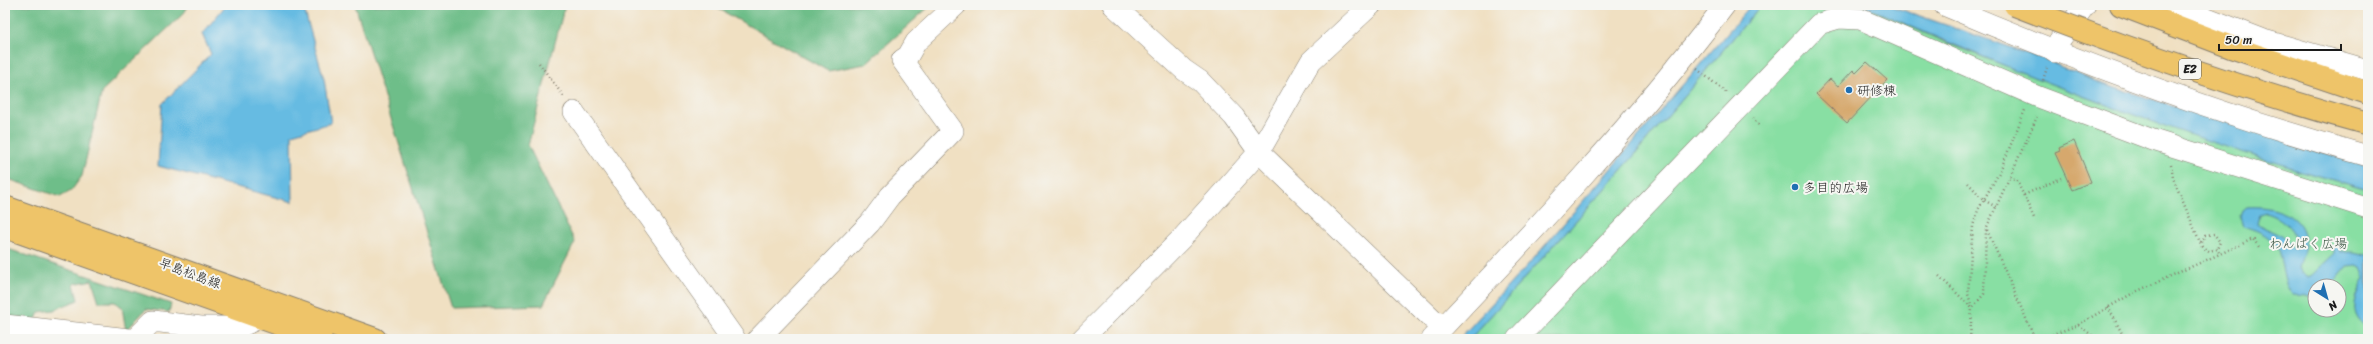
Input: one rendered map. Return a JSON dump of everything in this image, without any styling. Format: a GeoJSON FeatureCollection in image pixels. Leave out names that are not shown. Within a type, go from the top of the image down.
{"type":"FeatureCollection","features":[{"type":"Feature","properties":{"kind":"main road","name":"E2"},"geometry":{"type":"LineString","coordinates":[[2015,5],[2096,37],[2218,78],[2368,124]]}},
{"type":"Feature","properties":{"kind":"main road"},"geometry":{"type":"LineString","coordinates":[[2121,5],[2238,49],[2368,93]]}},
{"type":"Feature","properties":{"kind":"main road","name":"早島松島線"},"geometry":{"type":"LineString","coordinates":[[5,207],[375,339]]}},
{"type":"Feature","properties":{"kind":"main road","name":"早島松島線"},"geometry":{"type":"LineString","coordinates":[[5,227],[321,339]]}},
{"type":"Feature","properties":{"kind":"street"},"geometry":{"type":"LineString","coordinates":[[758,339],[870,223],[890,196],[953,131],[902,60],[908,56],[916,42],[956,5]]}},
{"type":"Feature","properties":{"kind":"street"},"geometry":{"type":"LineString","coordinates":[[1113,5],[1184,70],[1200,80],[1234,117],[1259,152],[1438,335],[1633,119],[1678,66],[1725,5]]}},
{"type":"Feature","properties":{"kind":"street"},"geometry":{"type":"LineString","coordinates":[[1082,339],[1182,238],[1259,152],[1311,61],[1371,5]]}},
{"type":"Feature","properties":{"kind":"street"},"geometry":{"type":"LineString","coordinates":[[1944,5],[2051,59],[2317,142],[2368,156]]}},
{"type":"Feature","properties":{"kind":"street"},"geometry":{"type":"LineString","coordinates":[[2051,59],[2059,41],[2086,5]]}},
{"type":"Feature","properties":{"kind":"street"},"geometry":{"type":"LineString","coordinates":[[2174,5],[2264,40],[2368,70]]}},
{"type":"Feature","properties":{"kind":"street"},"geometry":{"type":"LineString","coordinates":[[1517,339],[1819,24],[1839,18],[1860,19],[2039,89],[2173,146],[2368,208]]}},
{"type":"Feature","properties":{"kind":"street"},"geometry":{"type":"LineString","coordinates":[[574,112],[735,339]]}},
{"type":"Feature","properties":{"kind":"street"},"geometry":{"type":"LineString","coordinates":[[135,339],[153,321],[201,328],[240,327],[259,318]]}},
{"type":"Feature","properties":{"kind":"street"},"geometry":{"type":"LineString","coordinates":[[5,325],[129,339]]}},
{"type":"Feature","properties":{"kind":"path"},"geometry":{"type":"LineString","coordinates":[[1970,339],[1972,308],[1968,294],[1973,226],[1984,200],[2000,171],[2028,103],[2039,89],[2051,59]]}},
{"type":"Feature","properties":{"kind":"path"},"geometry":{"type":"LineString","coordinates":[[539,64],[574,112]]}},
{"type":"Feature","properties":{"kind":"path"},"geometry":{"type":"LineString","coordinates":[[1696,68],[1704,75]]}},
{"type":"Feature","properties":{"kind":"path"},"geometry":{"type":"LineString","coordinates":[[1972,308],[1984,294],[1986,229],[2042,107],[2039,89]]}},
{"type":"Feature","properties":{"kind":"path"},"geometry":{"type":"LineString","coordinates":[[2173,146],[2170,160],[2173,178],[2201,242],[2206,250],[2212,252],[2217,250]]}},
{"type":"Feature","properties":{"kind":"path"},"geometry":{"type":"LineString","coordinates":[[2010,176],[2017,181],[2034,218]]}},
{"type":"Feature","properties":{"kind":"path"},"geometry":{"type":"LineString","coordinates":[[2024,195],[2061,178]]}},
{"type":"Feature","properties":{"kind":"path"},"geometry":{"type":"LineString","coordinates":[[1968,183],[1984,200],[1996,207]]}},
{"type":"Feature","properties":{"kind":"path"},"geometry":{"type":"LineString","coordinates":[[1986,229],[2035,339]]}},
{"type":"Feature","properties":{"kind":"path"},"geometry":{"type":"LineString","coordinates":[[2201,242],[2205,235],[2214,234],[2220,242],[2217,250]]}},
{"type":"Feature","properties":{"kind":"path"},"geometry":{"type":"LineString","coordinates":[[2041,339],[2078,325],[2133,293],[2253,239],[2259,247]]}},
{"type":"Feature","properties":{"kind":"path"},"geometry":{"type":"LineString","coordinates":[[2217,250],[2220,254]]}},
{"type":"Feature","properties":{"kind":"path"},"geometry":{"type":"LineString","coordinates":[[1939,276],[1972,308]]}},
{"type":"Feature","properties":{"kind":"path"},"geometry":{"type":"LineString","coordinates":[[2108,307],[2125,339]]}},
{"type":"Feature","properties":{"kind":"path"},"geometry":{"type":"LineString","coordinates":[[2078,325],[2097,339]]}},
{"type":"Feature","properties":{"kind":"green space"},"geometry":{"type":"Polygon","coordinates":[[[5,5],[189,5],[184,13],[102,91],[82,176],[71,191],[60,197],[5,178],[5,5]]]}},
{"type":"Feature","properties":{"kind":"green space"},"geometry":{"type":"Polygon","coordinates":[[[355,5],[565,5],[528,145],[575,242],[543,305],[451,308],[355,5]]]}},
{"type":"Feature","properties":{"kind":"green space"},"geometry":{"type":"Polygon","coordinates":[[[712,5],[931,5],[865,64],[828,71],[712,5]]]}},
{"type":"Feature","properties":{"kind":"green space","name":"わんぱく広場"},"geometry":{"type":"Polygon","coordinates":[[[1761,5],[1862,5],[1947,43],[2101,103],[2299,170],[2368,190],[2368,339],[1470,339],[1632,158],[1761,5]]]}},
{"type":"Feature","properties":{"kind":"green space"},"geometry":{"type":"Polygon","coordinates":[[[5,248],[171,304],[169,312],[146,309],[126,331],[122,307],[115,302],[99,302],[92,280],[74,284],[78,300],[54,310],[39,312],[35,322],[5,318],[5,248]]]}},
{"type":"Feature","properties":{"kind":"water"},"geometry":{"type":"Polygon","coordinates":[[[226,5],[303,5],[324,79],[331,123],[292,134],[293,202],[158,166],[162,104],[211,54],[202,34],[226,5]]]}},
{"type":"Feature","properties":{"kind":"water"},"geometry":{"type":"Polygon","coordinates":[[[1751,5],[1761,5],[1632,158],[1470,339],[1459,339],[1535,257],[1751,5]]]}},
{"type":"Feature","properties":{"kind":"water"},"geometry":{"type":"Polygon","coordinates":[[[1862,5],[1888,5],[2033,55],[2100,83],[2368,166],[2368,190],[2239,151],[2112,107],[1986,58],[1862,5]]]}},
{"type":"Feature","properties":{"kind":"water"},"geometry":{"type":"Polygon","coordinates":[[[2247,207],[2256,207],[2276,210],[2293,219],[2300,226],[2304,234],[2305,245],[2299,267],[2302,273],[2308,277],[2335,253],[2333,248],[2338,245],[2341,252],[2353,252],[2368,255],[2368,328],[2361,323],[2355,312],[2358,292],[2365,279],[2361,267],[2357,265],[2347,266],[2337,278],[2307,278],[2307,297],[2302,297],[2294,294],[2288,289],[2279,254],[2275,245],[2265,235],[2243,226],[2240,216],[2242,210],[2247,207]],[[2266,213],[2259,215],[2257,223],[2284,237],[2291,247],[2296,248],[2295,236],[2292,230],[2277,217],[2266,213]]]}},
{"type":"Feature","properties":{"kind":"building","name":"研修棟"},"geometry":{"type":"Polygon","coordinates":[[[1867,62],[1887,80],[1847,123],[1816,94],[1830,79],[1838,86],[1853,70],[1856,73],[1867,62]]]}},
{"type":"Feature","properties":{"kind":"building"},"geometry":{"type":"Polygon","coordinates":[[[2074,141],[2091,182],[2072,190],[2055,153],[2060,151],[2059,148],[2074,141]]]}},
{"type":"Feature","properties":{"kind":"place","name":"研修棟"},"geometry":{"type":"Point","coordinates":[1849,90]}},
{"type":"Feature","properties":{"kind":"place","name":"多目的広場"},"geometry":{"type":"Point","coordinates":[1795,187]}}]}
